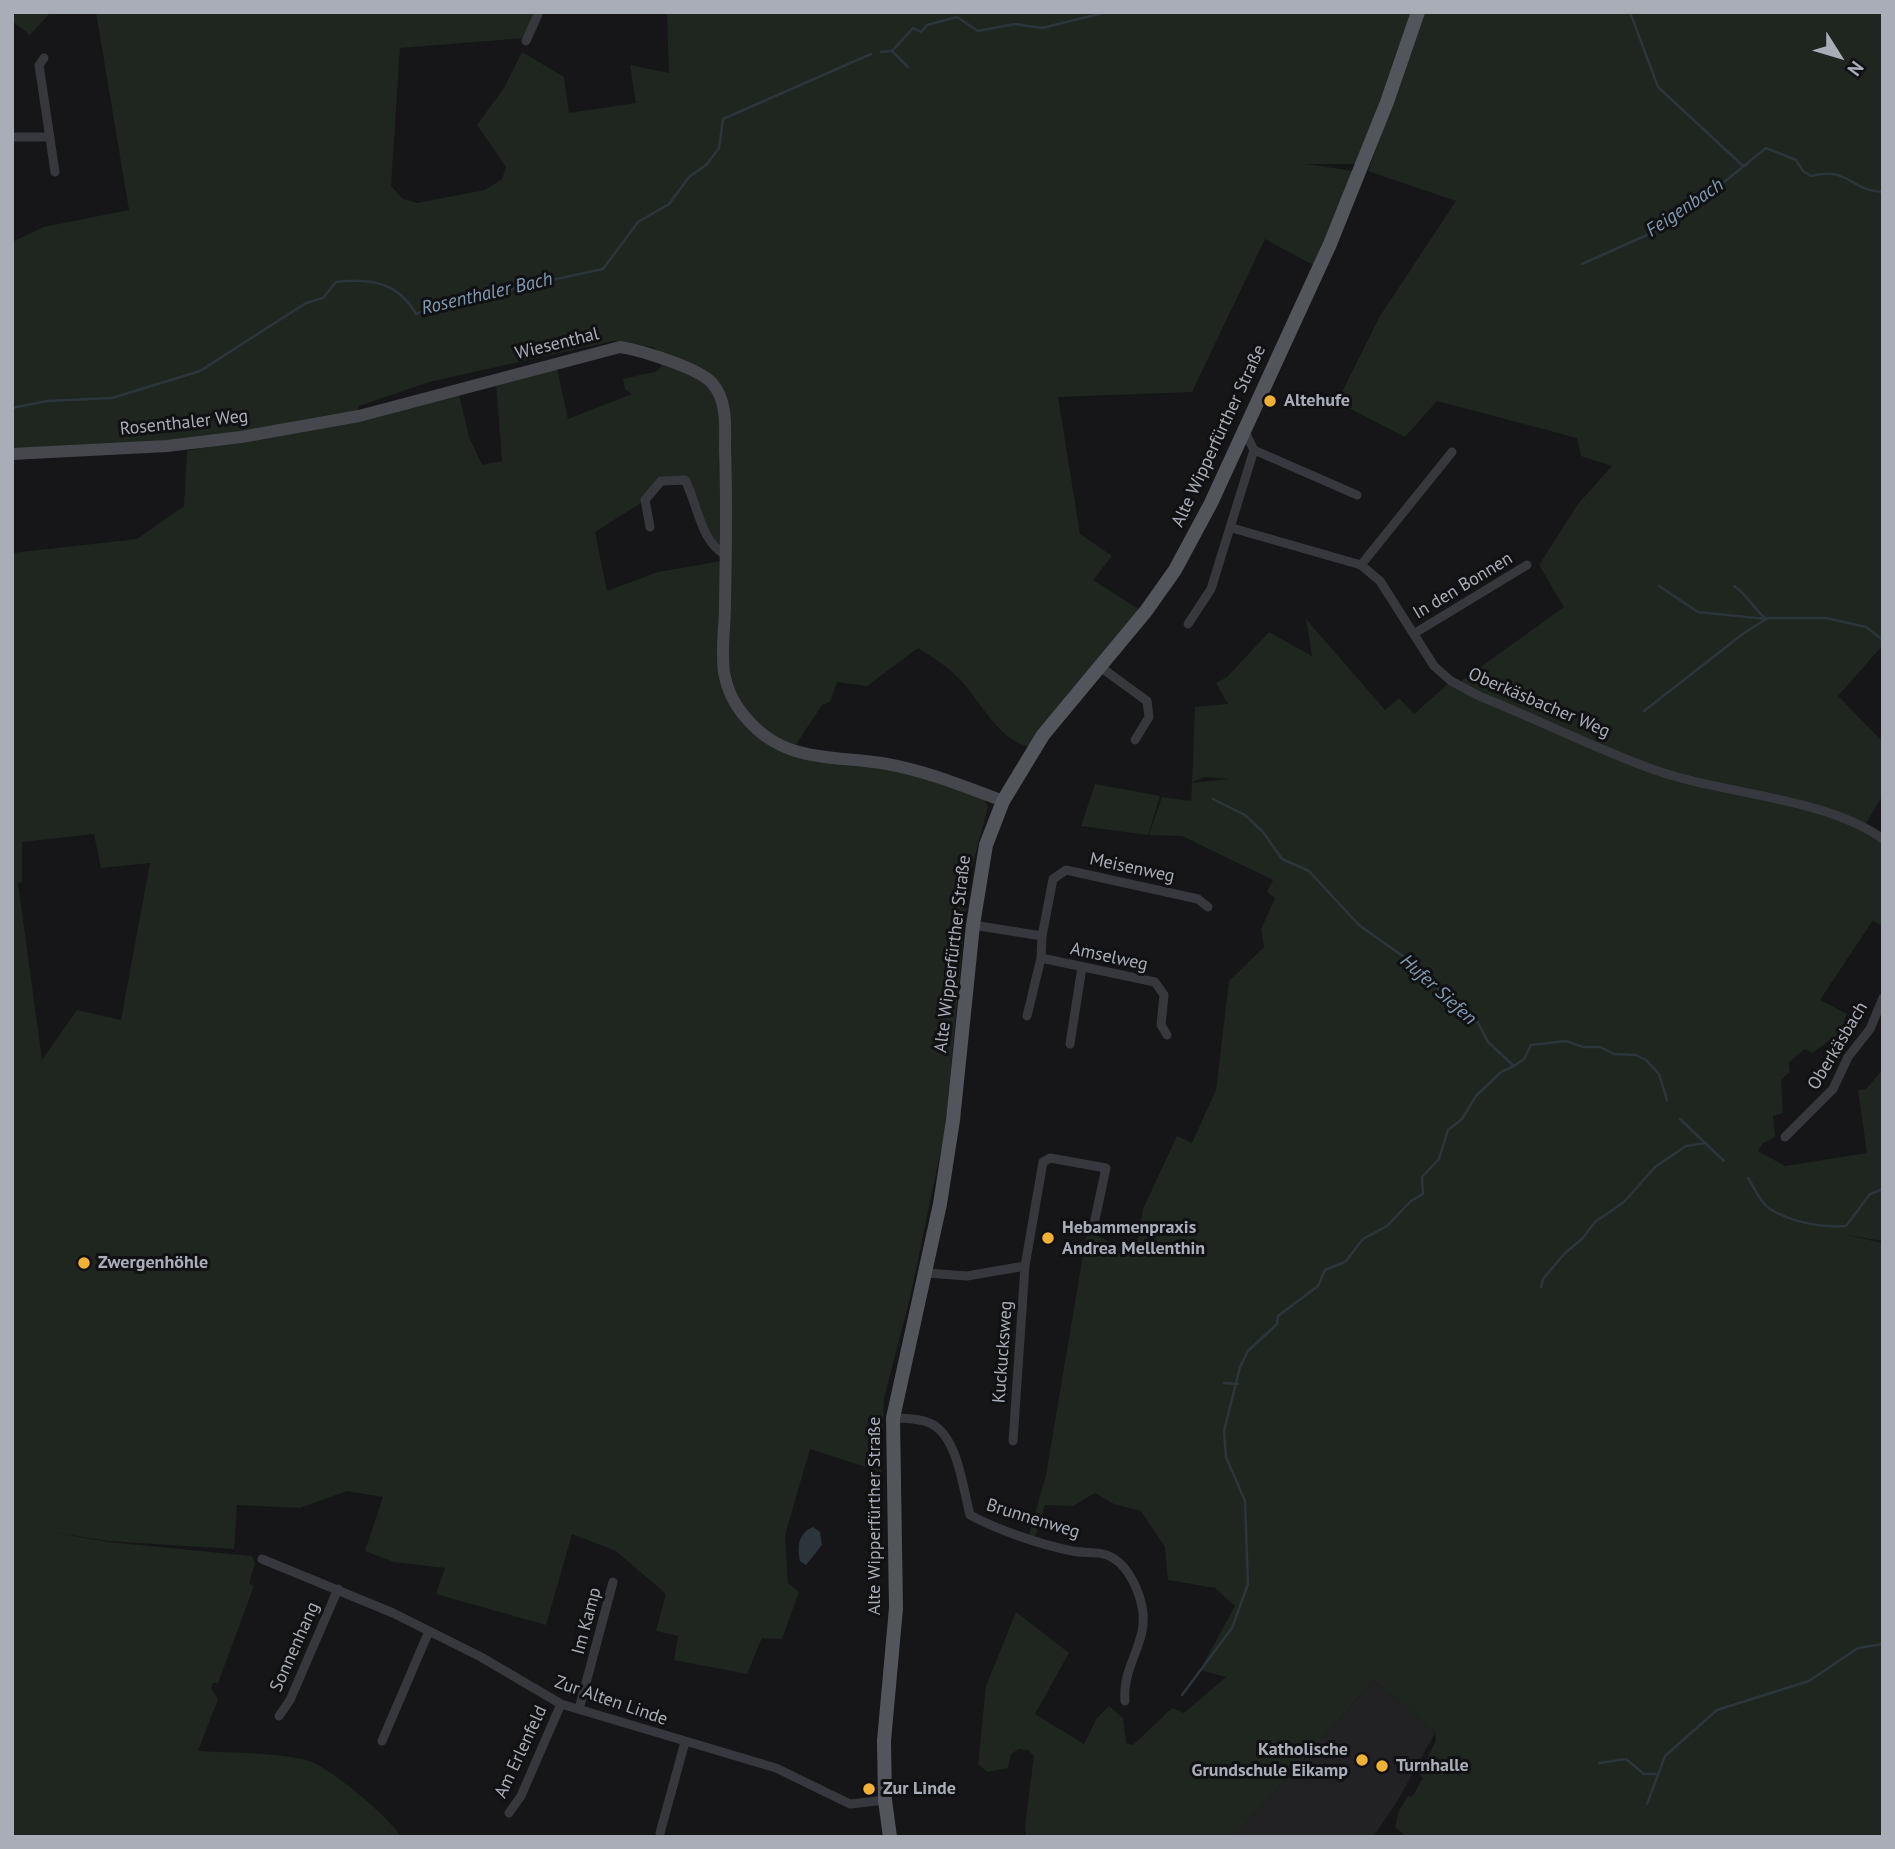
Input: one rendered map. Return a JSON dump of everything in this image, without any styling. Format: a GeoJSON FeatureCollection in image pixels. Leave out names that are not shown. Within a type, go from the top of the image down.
{"type":"FeatureCollection","features":[{"type":"Feature","properties":{"kind":"main road","name":"Alte Wipperfürther Straße"},"geometry":{"type":"LineString","coordinates":[[890,1837],[885,1800],[884,1741],[895,1608],[893,1418],[926,1273],[953,1120],[972,925],[986,845],[1003,801],[1043,735],[1146,611],[1175,570],[1211,502],[1330,244],[1383,113],[1418,12]]}},
{"type":"Feature","properties":{"kind":"street"},"geometry":{"type":"LineString","coordinates":[[526,41],[539,12]]}},
{"type":"Feature","properties":{"kind":"street"},"geometry":{"type":"LineString","coordinates":[[44,58],[39,65],[55,172]]}},
{"type":"Feature","properties":{"kind":"street"},"geometry":{"type":"LineString","coordinates":[[12,137],[49,138]]}},
{"type":"Feature","properties":{"kind":"street","name":"Wiesenthal"},"geometry":{"type":"LineString","coordinates":[[359,416],[620,347],[639,349],[665,358],[712,383],[724,406],[724,671],[731,695],[747,719],[774,743],[802,755],[886,764],[925,773],[1003,801]]}},
{"type":"Feature","properties":{"kind":"street","name":"Rosenthaler Weg"},"geometry":{"type":"LineString","coordinates":[[12,454],[167,446],[241,437],[359,416]]}},
{"type":"Feature","properties":{"kind":"street"},"geometry":{"type":"LineString","coordinates":[[1243,428],[1254,450],[1357,495]]}},
{"type":"Feature","properties":{"kind":"street"},"geometry":{"type":"LineString","coordinates":[[1188,624],[1211,589],[1254,450]]}},
{"type":"Feature","properties":{"kind":"street"},"geometry":{"type":"LineString","coordinates":[[1361,565],[1452,452]]}},
{"type":"Feature","properties":{"kind":"street"},"geometry":{"type":"LineString","coordinates":[[650,527],[645,500],[661,481],[685,480],[695,499],[705,532],[715,550],[726,555]]}},
{"type":"Feature","properties":{"kind":"street","name":"Oberkäsbacher Weg"},"geometry":{"type":"LineString","coordinates":[[1232,528],[1361,565],[1380,581],[1434,666],[1451,681],[1479,696],[1654,770],[1827,814],[1865,827],[1883,839]]}},
{"type":"Feature","properties":{"kind":"street","name":"In den Bonnen"},"geometry":{"type":"LineString","coordinates":[[1415,633],[1527,565]]}},
{"type":"Feature","properties":{"kind":"street"},"geometry":{"type":"LineString","coordinates":[[1099,666],[1147,701],[1149,717],[1135,740]]}},
{"type":"Feature","properties":{"kind":"street","name":"Meisenweg"},"geometry":{"type":"LineString","coordinates":[[1042,936],[1054,879],[1066,870],[1198,899],[1208,906]]}},
{"type":"Feature","properties":{"kind":"street"},"geometry":{"type":"LineString","coordinates":[[972,925],[1042,936],[1041,958],[1027,1016]]}},
{"type":"Feature","properties":{"kind":"street","name":"Amselweg"},"geometry":{"type":"LineString","coordinates":[[1041,958],[1155,982],[1164,995],[1161,1025],[1167,1035]]}},
{"type":"Feature","properties":{"kind":"street"},"geometry":{"type":"LineString","coordinates":[[1070,1044],[1082,967]]}},
{"type":"Feature","properties":{"kind":"street","name":"Oberkäsbach"},"geometry":{"type":"LineString","coordinates":[[1785,1137],[1833,1090],[1848,1057],[1870,1028],[1883,998]]}},
{"type":"Feature","properties":{"kind":"street","name":"Kuckucksweg"},"geometry":{"type":"LineString","coordinates":[[1013,1441],[1026,1266],[1043,1162],[1050,1158],[1106,1168],[1094,1224]]}},
{"type":"Feature","properties":{"kind":"street"},"geometry":{"type":"LineString","coordinates":[[926,1273],[967,1276],[1026,1266]]}},
{"type":"Feature","properties":{"kind":"street","name":"Brunnenweg"},"geometry":{"type":"LineString","coordinates":[[893,1418],[930,1423],[942,1433],[951,1450],[971,1515],[1073,1551],[1100,1552],[1115,1559],[1124,1568],[1138,1592],[1143,1614],[1142,1633],[1123,1682],[1125,1701]]}},
{"type":"Feature","properties":{"kind":"street","name":"Zur Alten Linde"},"geometry":{"type":"LineString","coordinates":[[262,1559],[338,1589],[429,1631],[561,1704],[776,1768],[850,1804],[885,1800]]}},
{"type":"Feature","properties":{"kind":"street","name":"Im Kamp"},"geometry":{"type":"LineString","coordinates":[[579,1709],[613,1583]]}},
{"type":"Feature","properties":{"kind":"street","name":"Sonnenhang"},"geometry":{"type":"LineString","coordinates":[[279,1716],[290,1700],[338,1589]]}},
{"type":"Feature","properties":{"kind":"street"},"geometry":{"type":"LineString","coordinates":[[382,1741],[429,1631]]}},
{"type":"Feature","properties":{"kind":"street","name":"Am Erlenfeld"},"geometry":{"type":"LineString","coordinates":[[509,1812],[521,1796],[561,1704]]}},
{"type":"Feature","properties":{"kind":"street"},"geometry":{"type":"LineString","coordinates":[[660,1832],[685,1742]]}},
{"type":"Feature","properties":{"kind":"shaded area"},"geometry":{"type":"Polygon","coordinates":[[[12,12],[51,12],[30,35],[12,21],[12,12]]]}},
{"type":"Feature","properties":{"kind":"shaded area"},"geometry":{"type":"Polygon","coordinates":[[[96,12],[538,12],[525,38],[400,48],[391,186],[403,199],[417,203],[485,190],[502,179],[506,167],[477,125],[504,88],[522,52],[564,77],[569,113],[636,103],[630,65],[669,73],[667,12],[1412,12],[1357,164],[1305,164],[1354,171],[1313,265],[1265,239],[1192,392],[1058,397],[1080,534],[1112,556],[1093,580],[1140,610],[1029,747],[1006,735],[963,683],[946,667],[918,648],[867,686],[837,682],[830,702],[822,705],[793,749],[766,731],[748,712],[736,690],[729,666],[727,640],[727,555],[711,541],[686,479],[660,479],[644,501],[595,532],[607,591],[658,572],[721,561],[718,646],[721,678],[740,716],[754,733],[770,746],[806,759],[913,774],[984,799],[988,807],[969,878],[945,1130],[910,1298],[884,1398],[881,1472],[810,1449],[785,1535],[788,1583],[799,1592],[782,1639],[762,1638],[747,1674],[674,1660],[678,1636],[656,1631],[666,1594],[616,1551],[572,1534],[546,1625],[436,1594],[445,1568],[394,1562],[365,1551],[383,1497],[347,1491],[300,1508],[237,1505],[234,1549],[108,1541],[51,1532],[108,1542],[252,1556],[255,1564],[249,1583],[254,1586],[218,1683],[213,1683],[211,1688],[218,1699],[198,1751],[252,1753],[306,1760],[328,1771],[372,1805],[401,1837],[12,1837],[12,553],[137,539],[184,506],[187,451],[358,419],[458,390],[469,437],[482,465],[502,461],[496,383],[556,364],[568,419],[632,394],[625,389],[623,379],[658,371],[666,356],[653,347],[613,341],[429,382],[359,406],[356,414],[241,435],[12,452],[12,242],[44,227],[129,210],[96,12]],[[94,834],[22,842],[22,882],[18,883],[42,1060],[77,1010],[121,1020],[150,863],[101,868],[94,834]]]}},
{"type":"Feature","properties":{"kind":"shaded area"},"geometry":{"type":"Polygon","coordinates":[[[1425,12],[1883,12],[1883,645],[1838,696],[1883,742],[1883,795],[1864,827],[1827,813],[1778,802],[1841,821],[1883,844],[1883,927],[1873,920],[1820,1000],[1847,1014],[1839,1034],[1812,1053],[1805,1049],[1789,1062],[1790,1072],[1781,1080],[1783,1113],[1773,1116],[1775,1137],[1763,1143],[1758,1151],[1785,1166],[1867,1153],[1858,1090],[1866,1089],[1883,1069],[1883,1241],[1846,1235],[1883,1243],[1883,1837],[1407,1837],[1395,1827],[1399,1811],[1408,1796],[1412,1797],[1423,1778],[1419,1774],[1436,1741],[1435,1733],[1374,1680],[1234,1837],[1026,1837],[1034,1756],[1028,1750],[1019,1749],[1011,1754],[1008,1768],[987,1772],[978,1764],[986,1686],[1016,1612],[1069,1653],[1035,1714],[1084,1744],[1097,1718],[1109,1706],[1123,1718],[1126,1743],[1133,1745],[1172,1708],[1184,1713],[1226,1677],[1200,1670],[1235,1606],[1215,1588],[1168,1580],[1165,1547],[1141,1511],[1114,1504],[1095,1493],[1073,1506],[1045,1505],[1035,1537],[1029,1535],[1046,1475],[1087,1231],[1135,1254],[1143,1209],[1177,1136],[1192,1143],[1216,1090],[1229,981],[1264,947],[1261,929],[1275,898],[1267,892],[1273,880],[1182,836],[1149,835],[1162,797],[1191,801],[1192,783],[1229,779],[1205,777],[1192,782],[1195,707],[1228,704],[1216,683],[1227,677],[1269,632],[1312,656],[1306,619],[1385,710],[1399,698],[1414,714],[1450,682],[1457,684],[1564,607],[1539,565],[1578,504],[1612,466],[1581,456],[1577,438],[1437,401],[1405,437],[1337,402],[1380,316],[1456,201],[1368,171],[1425,12]]]}},
{"type":"Feature","properties":{"kind":"shaded area"},"geometry":{"type":"Polygon","coordinates":[[[1095,784],[1160,796],[1148,835],[1081,826],[1095,784]]]}},
{"type":"Feature","properties":{"kind":"shaded area"},"geometry":{"type":"Polygon","coordinates":[[[813,1527],[820,1532],[822,1545],[806,1565],[800,1561],[799,1546],[804,1533],[813,1527]]]}},
{"type":"Feature","properties":{"kind":"shaded area","name":"Katholische Grundschule Eikamp"},"geometry":{"type":"Polygon","coordinates":[[[1374,1680],[1435,1733],[1398,1800],[1373,1837],[1234,1837],[1374,1680]]]}},
{"type":"Feature","properties":{"kind":"waterway","name":"Rosenthaler Bach"},"geometry":{"type":"LineString","coordinates":[[881,52],[892,51],[913,28],[921,32],[927,25],[957,17],[978,31],[1015,24],[1042,28],[1107,12]]}},
{"type":"Feature","properties":{"kind":"waterway","name":"Feigenbach"},"geometry":{"type":"LineString","coordinates":[[1630,12],[1658,87],[1742,165],[1747,165]]}},
{"type":"Feature","properties":{"kind":"waterway"},"geometry":{"type":"LineString","coordinates":[[892,51],[908,67]]}},
{"type":"Feature","properties":{"kind":"waterway","name":"Rosenthaler Bach"},"geometry":{"type":"LineString","coordinates":[[12,408],[47,401],[112,398],[200,371],[306,303],[323,298],[336,282],[382,284],[401,295],[416,314],[440,304],[603,269],[638,222],[669,204],[689,177],[706,165],[719,148],[723,119],[871,54]]}},
{"type":"Feature","properties":{"kind":"waterway","name":"Feigenbach"},"geometry":{"type":"LineString","coordinates":[[1582,264],[1658,230],[1691,209],[1766,148],[1796,160],[1803,171],[1811,176],[1834,174],[1863,188],[1883,192]]}},
{"type":"Feature","properties":{"kind":"waterway"},"geometry":{"type":"LineString","coordinates":[[1659,586],[1698,612],[1766,619]]}},
{"type":"Feature","properties":{"kind":"waterway"},"geometry":{"type":"LineString","coordinates":[[1734,586],[1765,618]]}},
{"type":"Feature","properties":{"kind":"waterway"},"geometry":{"type":"LineString","coordinates":[[1644,711],[1744,633],[1768,618],[1826,618],[1866,627],[1883,640]]}},
{"type":"Feature","properties":{"kind":"waterway","name":"Hufer Siefen"},"geometry":{"type":"LineString","coordinates":[[1213,799],[1245,815],[1263,832],[1282,859],[1309,871],[1359,925],[1411,962],[1451,1002],[1478,1023],[1488,1042],[1514,1066],[1524,1059],[1531,1045],[1566,1041],[1583,1047],[1600,1047],[1614,1054],[1636,1055],[1646,1060],[1659,1074],[1667,1100]]}},
{"type":"Feature","properties":{"kind":"waterway"},"geometry":{"type":"LineString","coordinates":[[1182,1695],[1232,1628],[1248,1584],[1245,1501],[1226,1457],[1224,1431],[1240,1367],[1248,1351],[1277,1324],[1278,1316],[1318,1286],[1325,1270],[1345,1262],[1363,1239],[1387,1226],[1411,1201],[1423,1194],[1422,1177],[1439,1159],[1448,1130],[1462,1119],[1476,1096],[1501,1072],[1514,1066]]}},
{"type":"Feature","properties":{"kind":"waterway","name":"Hufer Siefen"},"geometry":{"type":"LineString","coordinates":[[1680,1119],[1724,1161]]}},
{"type":"Feature","properties":{"kind":"waterway"},"geometry":{"type":"LineString","coordinates":[[1541,1287],[1543,1279],[1565,1253],[1582,1239],[1595,1222],[1624,1202],[1655,1167],[1686,1146],[1706,1143]]}},
{"type":"Feature","properties":{"kind":"waterway","name":"Hufer Siefen"},"geometry":{"type":"LineString","coordinates":[[1748,1178],[1767,1207],[1778,1214],[1797,1221],[1827,1226],[1846,1226],[1870,1194],[1883,1189]]}},
{"type":"Feature","properties":{"kind":"waterway"},"geometry":{"type":"LineString","coordinates":[[1224,1383],[1238,1384]]}},
{"type":"Feature","properties":{"kind":"waterway"},"geometry":{"type":"LineString","coordinates":[[1647,1804],[1665,1756],[1717,1710],[1809,1681],[1858,1648],[1883,1644]]}},
{"type":"Feature","properties":{"kind":"waterway"},"geometry":{"type":"LineString","coordinates":[[1599,1763],[1626,1759],[1644,1774],[1656,1774]]}},
{"type":"Feature","properties":{"kind":"place","name":"Altehufe"},"geometry":{"type":"Point","coordinates":[1270,401]}},
{"type":"Feature","properties":{"kind":"place","name":"Hebammenpraxis Andrea Mellenthin"},"geometry":{"type":"Point","coordinates":[1048,1238]}},
{"type":"Feature","properties":{"kind":"place","name":"Zwergenhöhle"},"geometry":{"type":"Point","coordinates":[84,1263]}},
{"type":"Feature","properties":{"kind":"place","name":"Katholische Grundschule Eikamp"},"geometry":{"type":"Point","coordinates":[1362,1760]}},
{"type":"Feature","properties":{"kind":"place","name":"Turnhalle"},"geometry":{"type":"Point","coordinates":[1382,1766]}},
{"type":"Feature","properties":{"kind":"place","name":"Zur Linde"},"geometry":{"type":"Point","coordinates":[869,1789]}}]}
